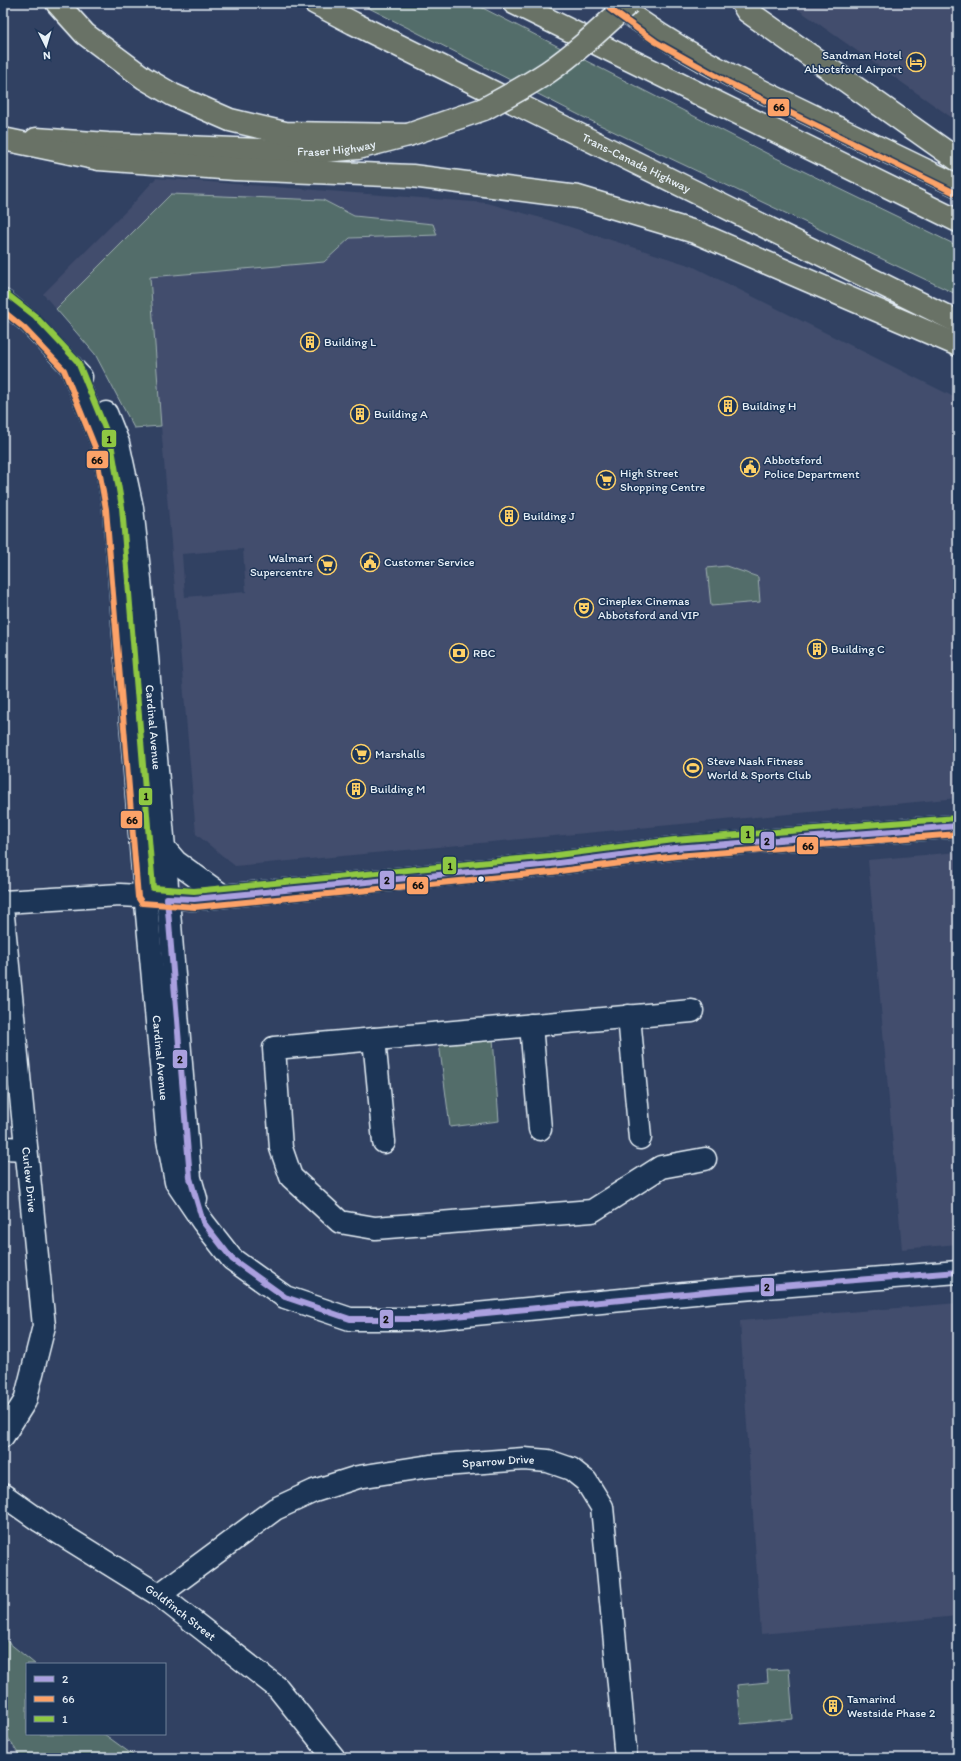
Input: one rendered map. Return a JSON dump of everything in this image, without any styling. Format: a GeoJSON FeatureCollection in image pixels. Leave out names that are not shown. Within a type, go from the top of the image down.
{"type":"FeatureCollection","features":[{"type":"Feature","properties":{"kind":"main road"},"geometry":{"type":"LineString","coordinates":[[58,3],[85,34],[144,78],[173,95],[230,120],[285,133],[408,135]]}},
{"type":"Feature","properties":{"kind":"main road","name":"Trans-Canada Highway"},"geometry":{"type":"LineString","coordinates":[[315,3],[353,24],[958,322]]}},
{"type":"Feature","properties":{"kind":"main road"},"geometry":{"type":"LineString","coordinates":[[514,3],[958,221]]}},
{"type":"Feature","properties":{"kind":"main road"},"geometry":{"type":"LineString","coordinates":[[615,3],[645,26],[682,49],[740,81],[958,186]]}},
{"type":"Feature","properties":{"kind":"main road","name":"Fraser Highway"},"geometry":{"type":"LineString","coordinates":[[3,136],[108,144],[315,152],[358,148],[408,135],[484,109],[548,71],[577,49],[630,3]]}},
{"type":"Feature","properties":{"kind":"main road"},"geometry":{"type":"LineString","coordinates":[[742,3],[747,11],[958,160]]}},
{"type":"Feature","properties":{"kind":"main road"},"geometry":{"type":"LineString","coordinates":[[3,139],[99,159],[235,169],[412,176],[578,198],[695,232],[958,344]]}},
{"type":"Feature","properties":{"kind":"street","name":"Cardinal Avenue"},"geometry":{"type":"LineString","coordinates":[[3,301],[29,322],[100,399],[118,443],[132,508],[164,848],[190,1178],[203,1222]]}},
{"type":"Feature","properties":{"kind":"street","name":"Cardinal Avenue"},"geometry":{"type":"LineString","coordinates":[[71,366],[103,445],[114,508],[168,1140],[176,1182],[203,1222],[232,1259],[285,1297],[350,1319],[423,1319],[716,1291],[958,1272]]}},
{"type":"Feature","properties":{"kind":"street"},"geometry":{"type":"LineString","coordinates":[[3,902],[120,895],[194,899],[551,864],[675,848],[958,826]]}},
{"type":"Feature","properties":{"kind":"street"},"geometry":{"type":"LineString","coordinates":[[164,848],[181,865],[223,896]]}},
{"type":"Feature","properties":{"kind":"street","name":"Curlew Drive"},"geometry":{"type":"LineString","coordinates":[[3,916],[44,1326],[25,1401],[3,1436]]}},
{"type":"Feature","properties":{"kind":"street"},"geometry":{"type":"LineString","coordinates":[[692,1010],[274,1048],[281,1148],[291,1177],[340,1222],[375,1228],[592,1211],[661,1167],[705,1159]]}},
{"type":"Feature","properties":{"kind":"street"},"geometry":{"type":"LineString","coordinates":[[629,1016],[640,1138]]}},
{"type":"Feature","properties":{"kind":"street"},"geometry":{"type":"LineString","coordinates":[[531,1025],[540,1129]]}},
{"type":"Feature","properties":{"kind":"street"},"geometry":{"type":"LineString","coordinates":[[374,1039],[384,1142]]}},
{"type":"Feature","properties":{"kind":"street"},"geometry":{"type":"LineString","coordinates":[[3,1148],[26,1149]]}},
{"type":"Feature","properties":{"kind":"street","name":"Sparrow Drive"},"geometry":{"type":"LineString","coordinates":[[159,1595],[275,1509],[314,1491],[358,1477],[430,1466],[524,1459],[548,1461],[571,1470],[586,1481],[602,1507],[626,1758]]}},
{"type":"Feature","properties":{"kind":"street","name":"Goldfinch Street"},"geometry":{"type":"LineString","coordinates":[[3,1495],[40,1521],[159,1595],[278,1688],[334,1758]]}},
{"type":"Feature","properties":{"kind":"shaded area","name":"Sandman Hotel Abbotsford Airport"},"geometry":{"type":"Polygon","coordinates":[[[789,3],[958,3],[958,122],[789,3]]]}},
{"type":"Feature","properties":{"kind":"shaded area"},"geometry":{"type":"Polygon","coordinates":[[[156,178],[487,203],[545,219],[692,266],[958,399],[958,798],[235,866],[196,834],[161,426],[134,428],[95,354],[43,294],[130,207],[156,178]],[[243,549],[182,554],[185,597],[246,592],[243,549]]]}},
{"type":"Feature","properties":{"kind":"shaded area"},"geometry":{"type":"Polygon","coordinates":[[[958,852],[958,1244],[902,1249],[868,860],[958,852]]]}},
{"type":"Feature","properties":{"kind":"shaded area"},"geometry":{"type":"Polygon","coordinates":[[[958,1303],[958,1616],[761,1634],[740,1321],[958,1303]]]}},
{"type":"Feature","properties":{"kind":"green space"},"geometry":{"type":"Polygon","coordinates":[[[359,3],[473,3],[772,156],[958,246],[958,295],[583,117],[359,3]]]}},
{"type":"Feature","properties":{"kind":"green space"},"geometry":{"type":"Polygon","coordinates":[[[171,194],[323,200],[354,216],[433,224],[437,235],[350,238],[324,262],[150,277],[161,426],[134,428],[95,354],[56,309],[171,194]]]}},
{"type":"Feature","properties":{"kind":"green space"},"geometry":{"type":"Polygon","coordinates":[[[726,566],[758,577],[760,602],[711,606],[707,568],[726,566]]]}},
{"type":"Feature","properties":{"kind":"green space"},"geometry":{"type":"Polygon","coordinates":[[[493,1038],[499,1121],[450,1127],[439,1043],[493,1038]]]}},
{"type":"Feature","properties":{"kind":"green space"},"geometry":{"type":"Polygon","coordinates":[[[3,1638],[34,1663],[26,1663],[26,1735],[105,1735],[137,1758],[21,1758],[3,1730],[3,1638]]]}},
{"type":"Feature","properties":{"kind":"green space"},"geometry":{"type":"Polygon","coordinates":[[[789,1669],[793,1719],[741,1724],[737,1685],[768,1682],[767,1670],[789,1669]]]}},
{"type":"Feature","properties":{"kind":"transit line","name":"66"},"geometry":{"type":"LineString","coordinates":[[610,9],[656,42],[729,83],[955,193]]}},
{"type":"Feature","properties":{"kind":"transit line","name":"1"},"geometry":{"type":"LineString","coordinates":[[8,295],[35,316],[78,362],[111,443],[122,507],[153,888],[194,891],[550,856],[674,840],[957,818]]}},
{"type":"Feature","properties":{"kind":"transit line","name":"66"},"geometry":{"type":"LineString","coordinates":[[3,311],[24,328],[64,370],[95,447],[106,509],[138,897],[142,903],[195,907],[552,872],[676,856],[958,834]]}},
{"type":"Feature","properties":{"kind":"transit line","name":"2"},"geometry":{"type":"LineString","coordinates":[[958,826],[675,848],[551,864],[194,899],[167,898],[190,1178],[203,1222],[232,1259],[285,1297],[350,1319],[423,1319],[716,1291],[958,1272]]}},
{"type":"Feature","properties":{"kind":"place","name":"Sandman Hotel Abbotsford Airport"},"geometry":{"type":"Point","coordinates":[916,62]}},
{"type":"Feature","properties":{"kind":"place","name":"Building L"},"geometry":{"type":"Point","coordinates":[310,342]}},
{"type":"Feature","properties":{"kind":"place","name":"Building H"},"geometry":{"type":"Point","coordinates":[728,406]}},
{"type":"Feature","properties":{"kind":"place","name":"Building A"},"geometry":{"type":"Point","coordinates":[360,414]}},
{"type":"Feature","properties":{"kind":"place","name":"Abbotsford Police Department"},"geometry":{"type":"Point","coordinates":[750,467]}},
{"type":"Feature","properties":{"kind":"place","name":"High Street Shopping Centre"},"geometry":{"type":"Point","coordinates":[606,480]}},
{"type":"Feature","properties":{"kind":"place","name":"Building J"},"geometry":{"type":"Point","coordinates":[509,516]}},
{"type":"Feature","properties":{"kind":"place","name":"Customer Service"},"geometry":{"type":"Point","coordinates":[370,562]}},
{"type":"Feature","properties":{"kind":"place","name":"Walmart Supercentre"},"geometry":{"type":"Point","coordinates":[327,565]}},
{"type":"Feature","properties":{"kind":"place","name":"Cineplex Cinemas Abbotsford and VIP"},"geometry":{"type":"Point","coordinates":[584,608]}},
{"type":"Feature","properties":{"kind":"place","name":"Building C"},"geometry":{"type":"Point","coordinates":[817,649]}},
{"type":"Feature","properties":{"kind":"place","name":"RBC"},"geometry":{"type":"Point","coordinates":[459,653]}},
{"type":"Feature","properties":{"kind":"place","name":"Marshalls"},"geometry":{"type":"Point","coordinates":[361,754]}},
{"type":"Feature","properties":{"kind":"place","name":"Steve Nash Fitness World & Sports Club"},"geometry":{"type":"Point","coordinates":[693,768]}},
{"type":"Feature","properties":{"kind":"place","name":"Building M"},"geometry":{"type":"Point","coordinates":[356,789]}},
{"type":"Feature","properties":{"kind":"place","name":"Tamarind Westside Phase 2"},"geometry":{"type":"Point","coordinates":[833,1706]}}]}
